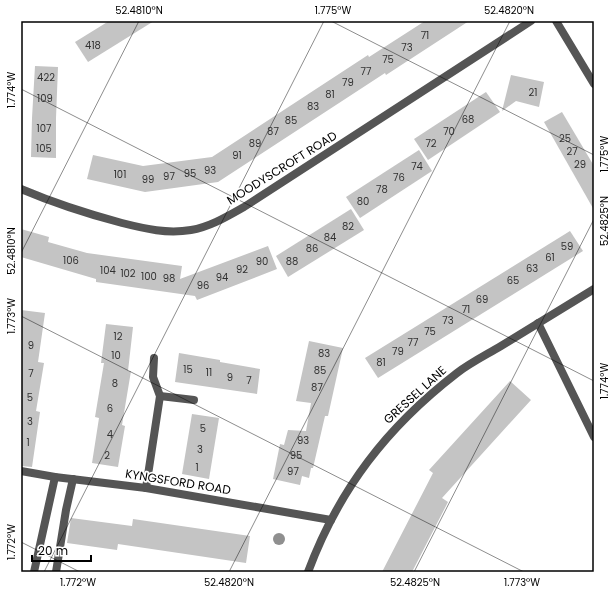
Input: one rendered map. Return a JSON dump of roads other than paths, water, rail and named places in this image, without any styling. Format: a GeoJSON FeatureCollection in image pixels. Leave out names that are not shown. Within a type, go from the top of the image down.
{"type":"FeatureCollection","features":[{"type":"Feature","properties":{"kind":"street","name":"MOODYSCROFT ROAD"},"geometry":{"type":"LineString","coordinates":[[21,189],[50,201],[102,218],[155,231],[170,232],[192,230],[206,226],[244,207],[531,21]]}},
{"type":"Feature","properties":{"kind":"street"},"geometry":{"type":"LineString","coordinates":[[556,21],[594,84]]}},
{"type":"Feature","properties":{"kind":"street","name":"GRESSEL LANE"},"geometry":{"type":"LineString","coordinates":[[308,572],[331,520],[347,491],[363,466],[405,418],[458,372],[594,289]]}},
{"type":"Feature","properties":{"kind":"street"},"geometry":{"type":"LineString","coordinates":[[538,323],[594,437]]}},
{"type":"Feature","properties":{"kind":"street"},"geometry":{"type":"LineString","coordinates":[[146,488],[160,396],[153,376],[154,358]]}},
{"type":"Feature","properties":{"kind":"street"},"geometry":{"type":"LineString","coordinates":[[160,396],[194,400]]}},
{"type":"Feature","properties":{"kind":"street","name":"KYNGSFORD ROAD"},"geometry":{"type":"LineString","coordinates":[[21,471],[55,477],[146,488],[331,520]]}},
{"type":"Feature","properties":{"kind":"street"},"geometry":{"type":"LineString","coordinates":[[34,572],[55,477]]}},
{"type":"Feature","properties":{"kind":"street"},"geometry":{"type":"LineString","coordinates":[[56,572],[66,510],[73,479]]}}]}
